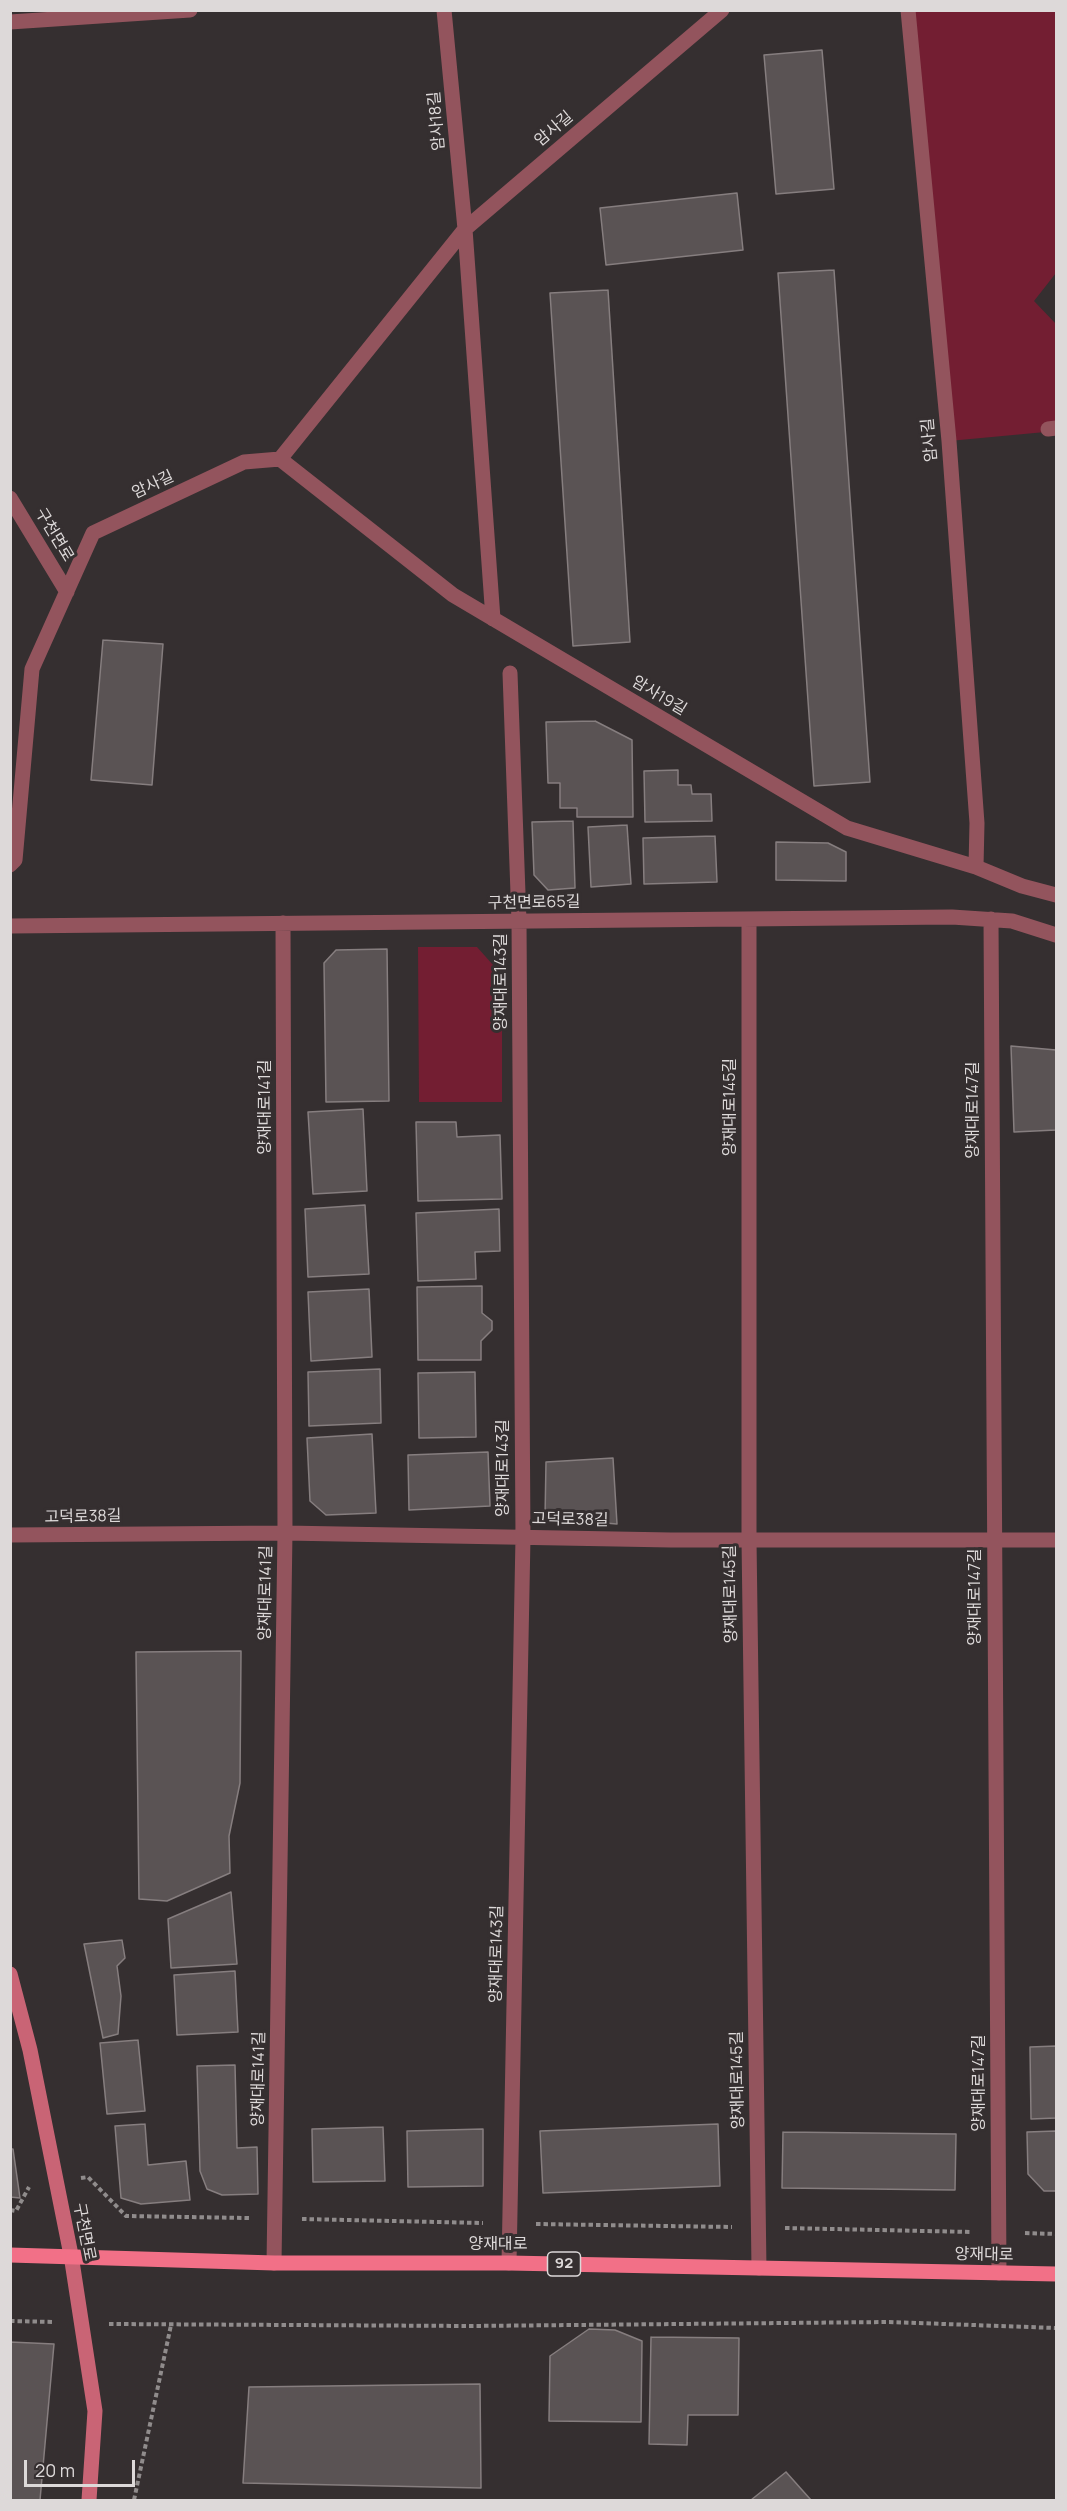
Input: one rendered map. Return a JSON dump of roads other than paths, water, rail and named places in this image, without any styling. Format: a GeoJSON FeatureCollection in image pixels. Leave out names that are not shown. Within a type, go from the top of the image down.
{"type":"FeatureCollection","features":[{"type":"Feature","properties":{"kind":"main road","name":"구천면로"},"geometry":{"type":"LineString","coordinates":[[10,1974],[30,2050],[71,2255],[95,2411],[89,2500]]}},
{"type":"Feature","properties":{"kind":"main road","name":"양재대로"},"geometry":{"type":"LineString","coordinates":[[10,2255],[71,2255],[274,2263],[509,2263],[1056,2274]]}},
{"type":"Feature","properties":{"kind":"street"},"geometry":{"type":"LineString","coordinates":[[10,22],[190,10]]}},
{"type":"Feature","properties":{"kind":"street","name":"암사18길"},"geometry":{"type":"LineString","coordinates":[[444,10],[465,229]]}},
{"type":"Feature","properties":{"kind":"street","name":"암사길"},"geometry":{"type":"LineString","coordinates":[[10,866],[15,860],[32,669],[93,533],[244,462],[280,459],[465,229],[722,10]]}},
{"type":"Feature","properties":{"kind":"street","name":"암사길"},"geometry":{"type":"LineString","coordinates":[[908,10],[949,441],[977,823],[976,867]]}},
{"type":"Feature","properties":{"kind":"street"},"geometry":{"type":"LineString","coordinates":[[465,229],[493,619]]}},
{"type":"Feature","properties":{"kind":"street","name":"암사19길"},"geometry":{"type":"LineString","coordinates":[[280,459],[453,595],[847,828],[976,867],[1022,886],[1056,895]]}},
{"type":"Feature","properties":{"kind":"street","name":"구천면로"},"geometry":{"type":"LineString","coordinates":[[10,498],[66,592]]}},
{"type":"Feature","properties":{"kind":"street","name":"양재대로143길"},"geometry":{"type":"LineString","coordinates":[[509,2263],[523,1537],[519,921],[510,674]]}},
{"type":"Feature","properties":{"kind":"street","name":"구천면로65길"},"geometry":{"type":"LineString","coordinates":[[10,926],[952,917],[1012,921],[1056,935]]}},
{"type":"Feature","properties":{"kind":"street","name":"양재대로145길"},"geometry":{"type":"LineString","coordinates":[[748,919],[748,1540],[759,2268]]}},
{"type":"Feature","properties":{"kind":"street","name":"양재대로147길"},"geometry":{"type":"LineString","coordinates":[[991,920],[999,2273]]}},
{"type":"Feature","properties":{"kind":"street","name":"양재대로141길"},"geometry":{"type":"LineString","coordinates":[[274,2263],[285,1533],[283,923]]}},
{"type":"Feature","properties":{"kind":"street","name":"고덕로38길"},"geometry":{"type":"LineString","coordinates":[[10,1535],[285,1533],[748,1540],[1056,1540]]}}]}
